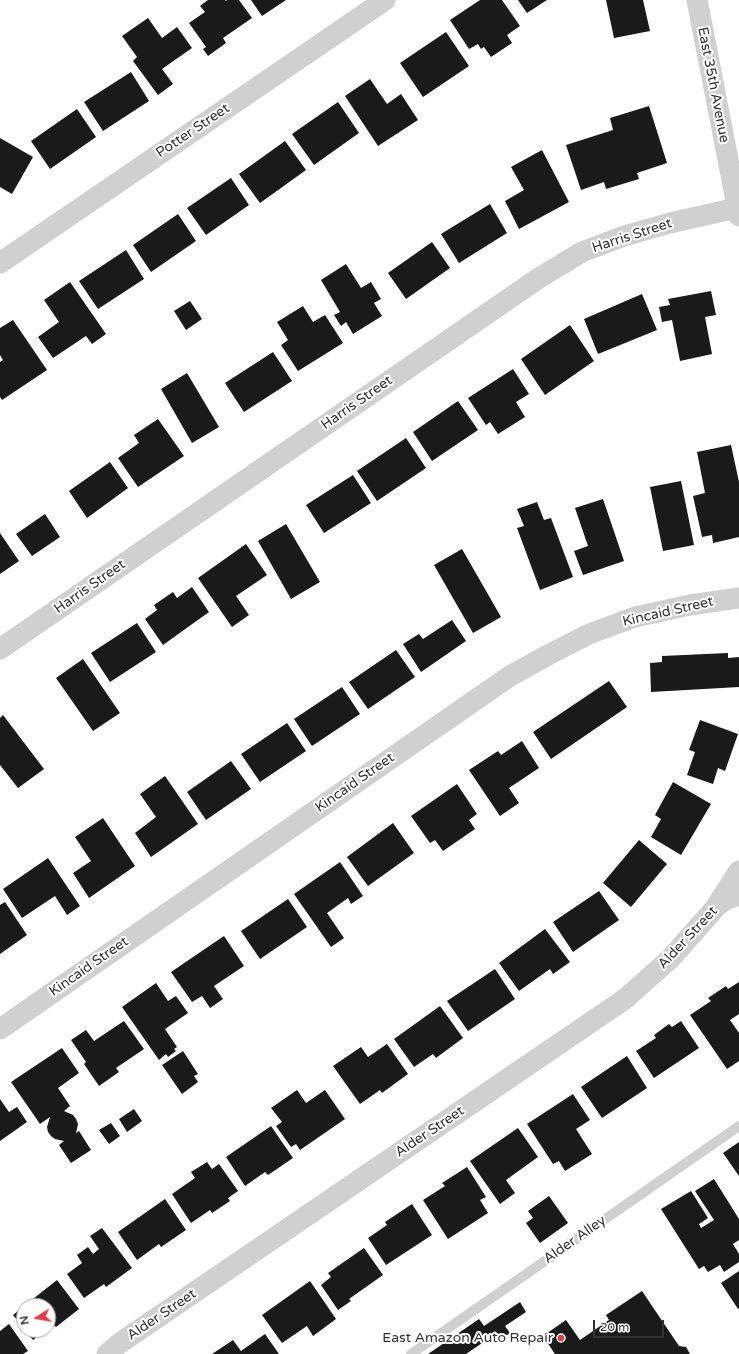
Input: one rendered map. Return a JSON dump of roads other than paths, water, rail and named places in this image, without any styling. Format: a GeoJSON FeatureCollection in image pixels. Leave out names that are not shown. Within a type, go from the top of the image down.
{"type":"FeatureCollection","features":[{"type":"Feature","properties":{"kind":"street","name":"Potter Street"},"geometry":{"type":"LineString","coordinates":[[0,263],[385,0]]}},
{"type":"Feature","properties":{"kind":"street","name":"East 35th Avenue"},"geometry":{"type":"LineString","coordinates":[[697,0],[738,212]]}},
{"type":"Feature","properties":{"kind":"street","name":"Harris Street"},"geometry":{"type":"LineString","coordinates":[[0,649],[539,278],[582,252],[624,236],[670,223],[738,212]]}},
{"type":"Feature","properties":{"kind":"street","name":"Kincaid Street"},"geometry":{"type":"LineString","coordinates":[[0,1029],[510,676],[589,634],[635,617],[690,605],[739,598]]}},
{"type":"Feature","properties":{"kind":"street"},"geometry":{"type":"LineString","coordinates":[[717,906],[739,871]]}},
{"type":"Feature","properties":{"kind":"street","name":"Alder Street"},"geometry":{"type":"LineString","coordinates":[[107,1354],[133,1334],[625,999],[671,958],[717,906],[727,899],[739,895]]}},
{"type":"Feature","properties":{"kind":"lane","name":"Alder Alley"},"geometry":{"type":"LineString","coordinates":[[411,1354],[739,1126]]}},
{"type":"Feature","properties":{"kind":"place","name":"East Amazon Auto Repair"},"geometry":{"type":"Point","coordinates":[561,1338]}}]}
